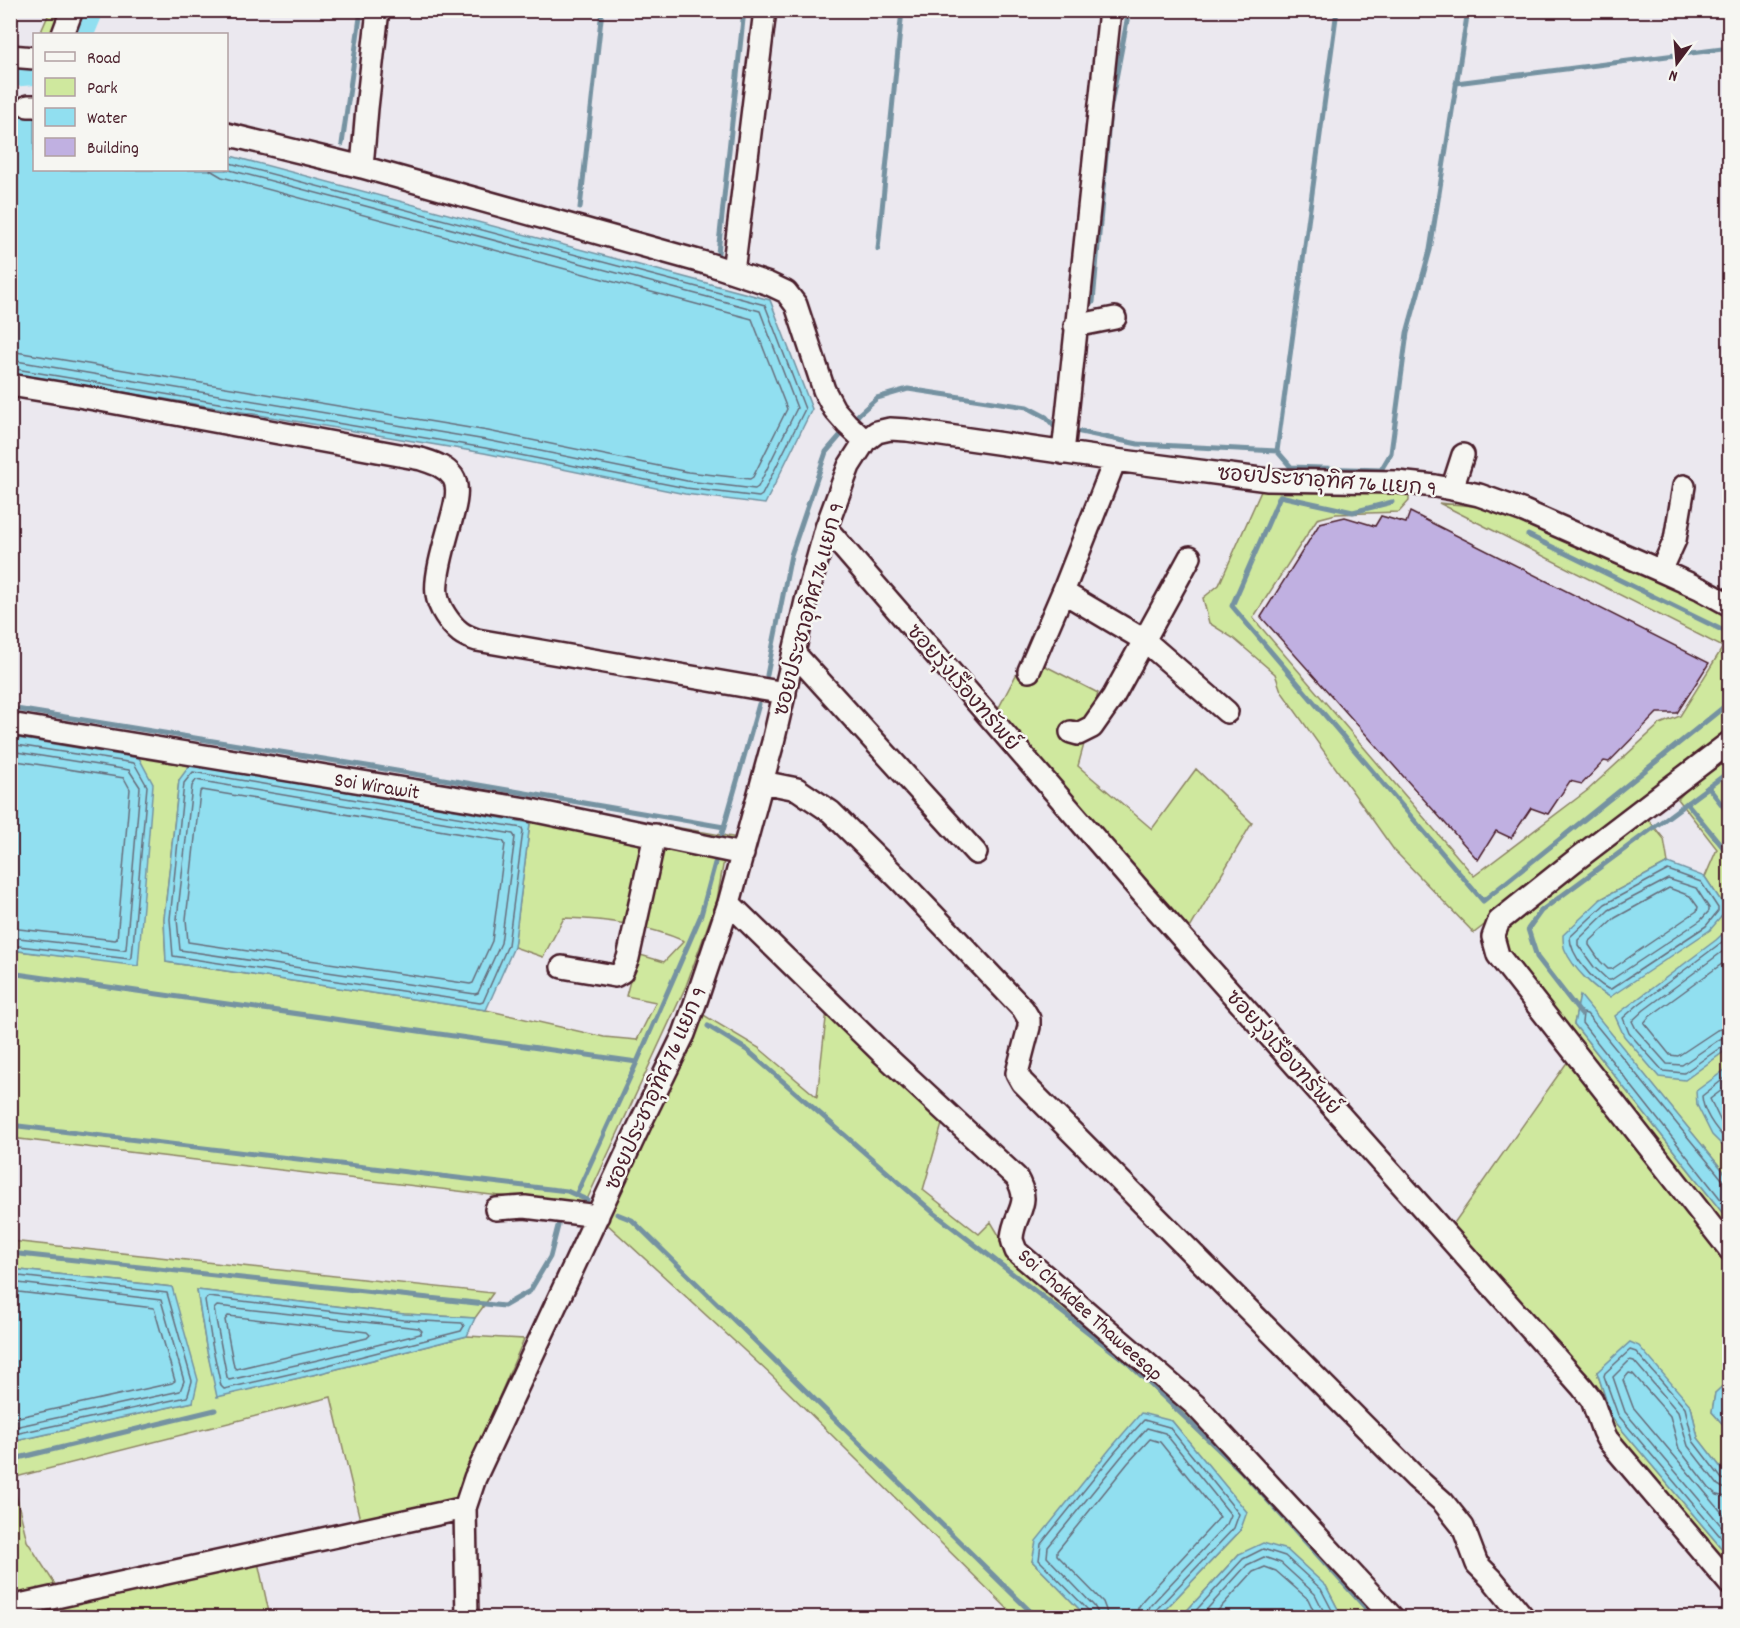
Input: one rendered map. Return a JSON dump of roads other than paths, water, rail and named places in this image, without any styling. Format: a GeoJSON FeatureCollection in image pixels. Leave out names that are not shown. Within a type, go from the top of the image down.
{"type":"FeatureCollection","features":[{"type":"Feature","properties":{"kind":"street"},"geometry":{"type":"LineString","coordinates":[[63,33],[72,10]]}},
{"type":"Feature","properties":{"kind":"street"},"geometry":{"type":"LineString","coordinates":[[362,167],[378,10]]}},
{"type":"Feature","properties":{"kind":"street"},"geometry":{"type":"LineString","coordinates":[[733,272],[765,10]]}},
{"type":"Feature","properties":{"kind":"street"},"geometry":{"type":"LineString","coordinates":[[1063,453],[1110,10]]}},
{"type":"Feature","properties":{"kind":"street"},"geometry":{"type":"LineString","coordinates":[[228,134],[362,167],[733,272],[786,292],[796,305],[824,390],[834,409],[865,441]]}},
{"type":"Feature","properties":{"kind":"street"},"geometry":{"type":"LineString","coordinates":[[1075,326],[1115,318]]}},
{"type":"Feature","properties":{"kind":"street"},"geometry":{"type":"LineString","coordinates":[[10,385],[410,457],[443,466],[453,477],[456,487],[455,504],[437,579],[436,595],[441,607],[462,634],[477,640],[785,693]]}},
{"type":"Feature","properties":{"kind":"street","name":"ซอยประชาอุทิศ 76 แยก 9"},"geometry":{"type":"LineString","coordinates":[[467,1617],[465,1508],[475,1478],[684,1034],[729,903],[743,854],[826,528],[849,466],[865,441],[877,432],[907,430],[1268,480],[1397,482],[1452,489],[1479,495],[1524,510],[1661,571],[1730,605]]}},
{"type":"Feature","properties":{"kind":"street"},"geometry":{"type":"LineString","coordinates":[[1452,489],[1463,455]]}},
{"type":"Feature","properties":{"kind":"street"},"geometry":{"type":"LineString","coordinates":[[1029,671],[1063,592],[1114,460]]}},
{"type":"Feature","properties":{"kind":"street"},"geometry":{"type":"LineString","coordinates":[[1661,571],[1675,540],[1684,486]]}},
{"type":"Feature","properties":{"kind":"street","name":"ซอยรุ่งเรืองทรัพย์"},"geometry":{"type":"LineString","coordinates":[[826,528],[1143,894],[1582,1387],[1592,1400],[1607,1439],[1730,1584]]}},
{"type":"Feature","properties":{"kind":"street"},"geometry":{"type":"LineString","coordinates":[[1071,732],[1078,734],[1092,727],[1113,696],[1190,557]]}},
{"type":"Feature","properties":{"kind":"street"},"geometry":{"type":"LineString","coordinates":[[1063,592],[1144,640],[1227,712]]}},
{"type":"Feature","properties":{"kind":"street"},"geometry":{"type":"LineString","coordinates":[[795,654],[976,853]]}},
{"type":"Feature","properties":{"kind":"street","name":"Soi Wirawit"},"geometry":{"type":"LineString","coordinates":[[10,724],[526,809],[743,854]]}},
{"type":"Feature","properties":{"kind":"street"},"geometry":{"type":"LineString","coordinates":[[1730,742],[1499,921],[1493,937],[1498,955],[1730,1250]]}},
{"type":"Feature","properties":{"kind":"street"},"geometry":{"type":"LineString","coordinates":[[762,782],[797,789],[831,812],[901,881],[1023,1009],[1029,1019],[1029,1027],[1017,1072],[1022,1082],[1416,1478],[1443,1502],[1463,1527],[1477,1564],[1524,1617]]}},
{"type":"Feature","properties":{"kind":"street"},"geometry":{"type":"LineString","coordinates":[[562,967],[615,976],[622,972],[628,958],[655,835]]}},
{"type":"Feature","properties":{"kind":"street","name":"Soi Chokdee Thaweesap"},"geometry":{"type":"LineString","coordinates":[[729,903],[880,1051],[1016,1177],[1022,1187],[1024,1203],[1012,1239],[1016,1251],[1195,1405],[1393,1617]]}},
{"type":"Feature","properties":{"kind":"street"},"geometry":{"type":"LineString","coordinates":[[496,1209],[525,1208],[598,1216]]}},
{"type":"Feature","properties":{"kind":"street"},"geometry":{"type":"LineString","coordinates":[[10,1607],[465,1508]]}},
{"type":"Feature","properties":{"kind":"water"},"geometry":{"type":"Polygon","coordinates":[[[10,109],[33,112],[33,171],[228,171],[228,155],[770,300],[812,409],[765,504],[685,494],[484,453],[11,373],[10,109]]]}},
{"type":"Feature","properties":{"kind":"water"},"geometry":{"type":"Polygon","coordinates":[[[11,737],[139,758],[153,784],[138,966],[11,950],[11,737]]]}},
{"type":"Feature","properties":{"kind":"water"},"geometry":{"type":"Polygon","coordinates":[[[190,765],[530,823],[514,947],[486,1010],[166,962],[164,919],[179,780],[190,765]]]}},
{"type":"Feature","properties":{"kind":"water"},"geometry":{"type":"Polygon","coordinates":[[[1668,863],[1705,877],[1727,910],[1710,930],[1610,997],[1590,983],[1573,964],[1564,948],[1563,935],[1601,899],[1668,863]]]}},
{"type":"Feature","properties":{"kind":"water"},"geometry":{"type":"Polygon","coordinates":[[[1729,928],[1729,1048],[1685,1080],[1659,1077],[1624,1036],[1615,1016],[1729,928]]]}},
{"type":"Feature","properties":{"kind":"water"},"geometry":{"type":"Polygon","coordinates":[[[1580,995],[1729,1178],[1729,1221],[1574,1024],[1580,995]]]}},
{"type":"Feature","properties":{"kind":"water"},"geometry":{"type":"Polygon","coordinates":[[[1729,1067],[1729,1152],[1712,1135],[1697,1105],[1696,1091],[1729,1067]]]}},
{"type":"Feature","properties":{"kind":"water"},"geometry":{"type":"Polygon","coordinates":[[[11,1269],[172,1287],[198,1380],[193,1402],[11,1442],[11,1269]]]}},
{"type":"Feature","properties":{"kind":"water"},"geometry":{"type":"Polygon","coordinates":[[[197,1290],[404,1314],[475,1318],[467,1336],[217,1397],[197,1290]]]}},
{"type":"Feature","properties":{"kind":"water"},"geometry":{"type":"Polygon","coordinates":[[[1630,1342],[1639,1346],[1691,1406],[1698,1438],[1729,1478],[1729,1557],[1612,1418],[1597,1372],[1630,1342]]]}},
{"type":"Feature","properties":{"kind":"water"},"geometry":{"type":"Polygon","coordinates":[[[1729,1380],[1729,1431],[1712,1412],[1715,1393],[1729,1380]]]}},
{"type":"Feature","properties":{"kind":"water"},"geometry":{"type":"Polygon","coordinates":[[[1141,1413],[1172,1421],[1247,1512],[1240,1531],[1158,1617],[1087,1617],[1032,1561],[1036,1541],[1141,1413]]]}},
{"type":"Feature","properties":{"kind":"water"},"geometry":{"type":"Polygon","coordinates":[[[1263,1543],[1287,1550],[1326,1586],[1342,1617],[1181,1617],[1239,1554],[1263,1543]]]}},
{"type":"Feature","properties":{"kind":"waterway"},"geometry":{"type":"LineString","coordinates":[[84,33],[94,10]]}},
{"type":"Feature","properties":{"kind":"waterway"},"geometry":{"type":"LineString","coordinates":[[342,144],[361,10]]}},
{"type":"Feature","properties":{"kind":"waterway"},"geometry":{"type":"LineString","coordinates":[[580,208],[602,10]]}},
{"type":"Feature","properties":{"kind":"waterway"},"geometry":{"type":"LineString","coordinates":[[718,253],[744,10]]}},
{"type":"Feature","properties":{"kind":"waterway"},"geometry":{"type":"LineString","coordinates":[[878,249],[902,10]]}},
{"type":"Feature","properties":{"kind":"waterway"},"geometry":{"type":"LineString","coordinates":[[1093,302],[1110,110],[1129,10]]}},
{"type":"Feature","properties":{"kind":"waterway"},"geometry":{"type":"LineString","coordinates":[[1277,451],[1337,10]]}},
{"type":"Feature","properties":{"kind":"waterway"},"geometry":{"type":"LineString","coordinates":[[1071,430],[1138,444],[1277,451],[1291,467],[1381,470],[1391,453],[1407,333],[1430,250],[1468,10]]}},
{"type":"Feature","properties":{"kind":"waterway"},"geometry":{"type":"LineString","coordinates":[[1456,83],[1730,48]]}},
{"type":"Feature","properties":{"kind":"waterway"},"geometry":{"type":"LineString","coordinates":[[10,77],[33,75]]}},
{"type":"Feature","properties":{"kind":"waterway"},"geometry":{"type":"LineString","coordinates":[[851,423],[877,398],[908,389],[1027,407],[1046,417],[1054,426],[1062,428]]}},
{"type":"Feature","properties":{"kind":"waterway"},"geometry":{"type":"LineString","coordinates":[[767,675],[791,555],[826,452],[845,430]]}},
{"type":"Feature","properties":{"kind":"waterway"},"geometry":{"type":"LineString","coordinates":[[1392,502],[1353,512],[1280,496],[1232,606],[1483,901],[1730,702]]}},
{"type":"Feature","properties":{"kind":"waterway"},"geometry":{"type":"LineString","coordinates":[[1528,535],[1730,634]]}},
{"type":"Feature","properties":{"kind":"waterway"},"geometry":{"type":"LineString","coordinates":[[722,834],[759,704]]}},
{"type":"Feature","properties":{"kind":"waterway"},"geometry":{"type":"LineString","coordinates":[[10,708],[724,827]]}},
{"type":"Feature","properties":{"kind":"waterway"},"geometry":{"type":"LineString","coordinates":[[1581,1014],[1537,957],[1528,929],[1541,911],[1730,771]]}},
{"type":"Feature","properties":{"kind":"waterway"},"geometry":{"type":"LineString","coordinates":[[1708,787],[1730,815]]}},
{"type":"Feature","properties":{"kind":"waterway"},"geometry":{"type":"LineString","coordinates":[[1687,803],[1730,856]]}},
{"type":"Feature","properties":{"kind":"waterway"},"geometry":{"type":"LineString","coordinates":[[576,1195],[701,915],[715,863]]}},
{"type":"Feature","properties":{"kind":"waterway"},"geometry":{"type":"LineString","coordinates":[[10,973],[637,1062]]}},
{"type":"Feature","properties":{"kind":"waterway"},"geometry":{"type":"LineString","coordinates":[[708,1026],[747,1050],[934,1213],[1128,1363],[1242,1472],[1375,1618]]}},
{"type":"Feature","properties":{"kind":"waterway"},"geometry":{"type":"LineString","coordinates":[[10,1125],[567,1191],[587,1200]]}},
{"type":"Feature","properties":{"kind":"waterway"},"geometry":{"type":"LineString","coordinates":[[617,1214],[632,1220],[1037,1618]]}},
{"type":"Feature","properties":{"kind":"waterway"},"geometry":{"type":"LineString","coordinates":[[10,1253],[504,1306],[530,1291],[550,1257],[558,1226]]}},
{"type":"Feature","properties":{"kind":"waterway"},"geometry":{"type":"LineString","coordinates":[[10,1460],[215,1410]]}}]}
